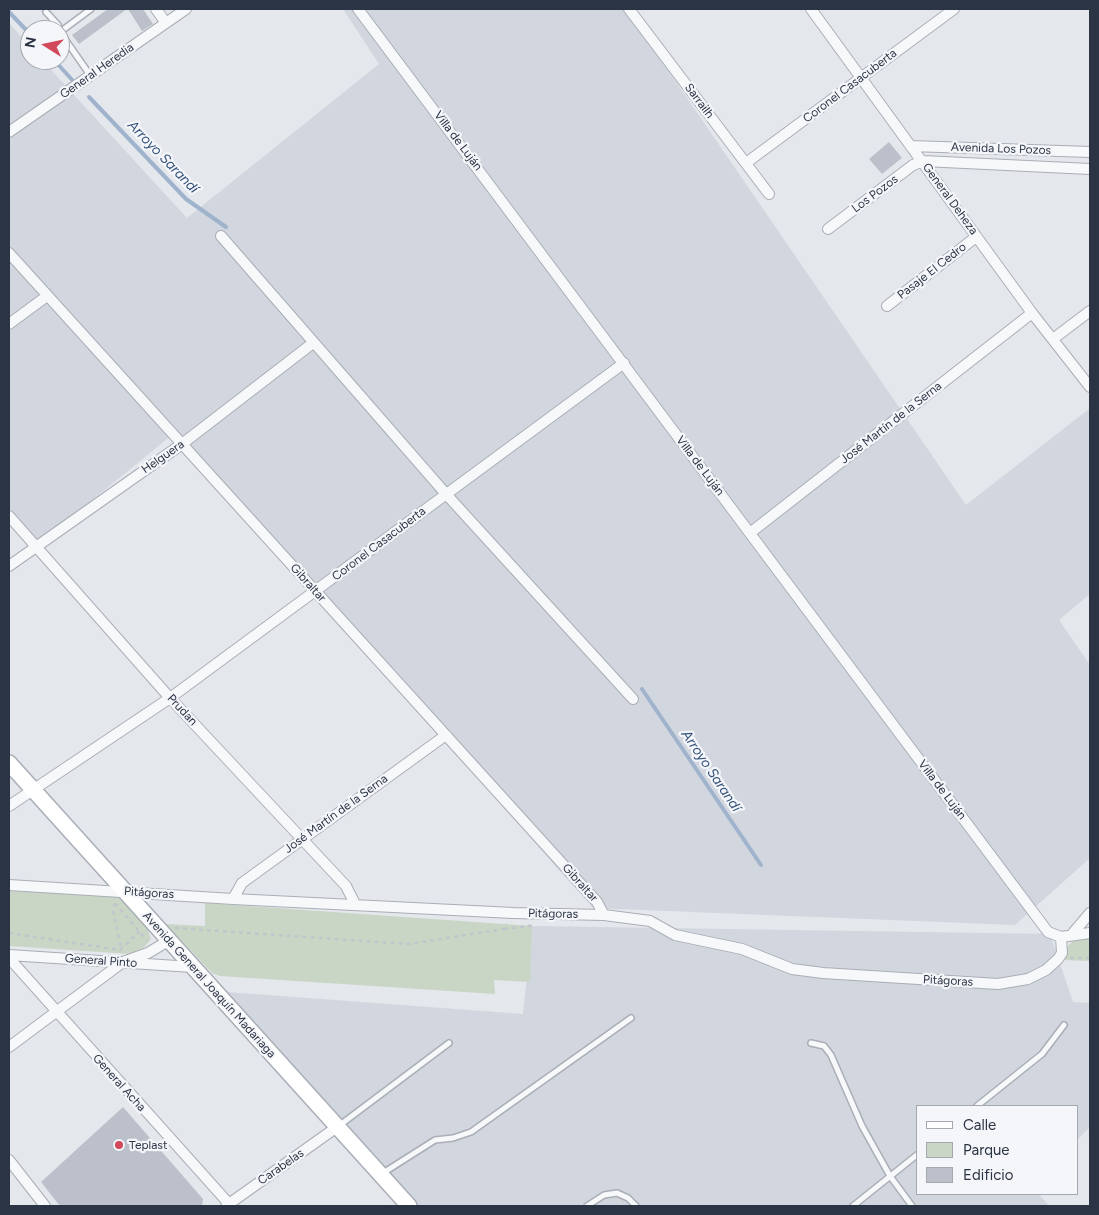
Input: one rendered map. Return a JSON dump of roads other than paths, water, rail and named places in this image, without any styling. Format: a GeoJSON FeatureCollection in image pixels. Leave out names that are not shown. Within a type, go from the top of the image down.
{"type":"FeatureCollection","features":[{"type":"Feature","properties":{"kind":"main road","name":"Avenida General Joaquín Madariaga"},"geometry":{"type":"LineString","coordinates":[[9,763],[33,790],[116,894],[168,941],[409,1206]]}},
{"type":"Feature","properties":{"kind":"street"},"geometry":{"type":"LineString","coordinates":[[156,9],[166,23]]}},
{"type":"Feature","properties":{"kind":"street","name":"General Heredia"},"geometry":{"type":"LineString","coordinates":[[9,132],[186,9]]}},
{"type":"Feature","properties":{"kind":"street","name":"Villa de Luján"},"geometry":{"type":"LineString","coordinates":[[358,9],[1042,923],[1052,934],[1061,937]]}},
{"type":"Feature","properties":{"kind":"street","name":"Sarrailh"},"geometry":{"type":"LineString","coordinates":[[629,9],[769,194]]}},
{"type":"Feature","properties":{"kind":"street","name":"General Deheza"},"geometry":{"type":"LineString","coordinates":[[811,9],[1032,313],[1090,387]]}},
{"type":"Feature","properties":{"kind":"street","name":"Coronel Casacuberta"},"geometry":{"type":"LineString","coordinates":[[746,163],[954,9]]}},
{"type":"Feature","properties":{"kind":"street","name":"Avenida Los Pozos"},"geometry":{"type":"LineString","coordinates":[[912,146],[1090,152]]}},
{"type":"Feature","properties":{"kind":"street","name":"Avenida Los Pozos"},"geometry":{"type":"LineString","coordinates":[[923,162],[1090,169]]}},
{"type":"Feature","properties":{"kind":"street","name":"Los Pozos"},"geometry":{"type":"LineString","coordinates":[[828,229],[914,166],[923,162]]}},
{"type":"Feature","properties":{"kind":"street"},"geometry":{"type":"LineString","coordinates":[[221,236],[446,494],[633,699]]}},
{"type":"Feature","properties":{"kind":"street","name":"Pasaje El Cedro"},"geometry":{"type":"LineString","coordinates":[[887,306],[976,236]]}},
{"type":"Feature","properties":{"kind":"street","name":"Gibraltar"},"geometry":{"type":"LineString","coordinates":[[9,252],[597,902],[604,915]]}},
{"type":"Feature","properties":{"kind":"street"},"geometry":{"type":"LineString","coordinates":[[9,324],[47,296]]}},
{"type":"Feature","properties":{"kind":"street"},"geometry":{"type":"LineString","coordinates":[[1053,339],[1090,311]]}},
{"type":"Feature","properties":{"kind":"street","name":"José Martín de la Serna"},"geometry":{"type":"LineString","coordinates":[[750,533],[1032,313]]}},
{"type":"Feature","properties":{"kind":"street","name":"Helguera"},"geometry":{"type":"LineString","coordinates":[[9,566],[182,444],[313,343]]}},
{"type":"Feature","properties":{"kind":"street","name":"Coronel Casacuberta"},"geometry":{"type":"LineString","coordinates":[[9,806],[170,698],[624,363]]}},
{"type":"Feature","properties":{"kind":"street","name":"Prudan"},"geometry":{"type":"LineString","coordinates":[[9,516],[170,698],[346,886],[355,904]]}},
{"type":"Feature","properties":{"kind":"street","name":"José Martín de la Serna"},"geometry":{"type":"LineString","coordinates":[[233,899],[242,883],[446,735]]}},
{"type":"Feature","properties":{"kind":"street","name":"Pitágoras"},"geometry":{"type":"LineString","coordinates":[[9,885],[116,894],[513,913],[604,915],[650,921],[675,935],[742,949],[792,969],[823,973],[998,984],[1028,979],[1046,970],[1058,959],[1062,952],[1061,937]]}},
{"type":"Feature","properties":{"kind":"street"},"geometry":{"type":"LineString","coordinates":[[1073,933],[1090,913]]}},
{"type":"Feature","properties":{"kind":"street"},"geometry":{"type":"LineString","coordinates":[[1061,937],[1073,933],[1090,932]]}},
{"type":"Feature","properties":{"kind":"street"},"geometry":{"type":"LineString","coordinates":[[9,1047],[123,962],[168,941]]}},
{"type":"Feature","properties":{"kind":"street","name":"General Pinto"},"geometry":{"type":"LineString","coordinates":[[9,957],[192,967]]}},
{"type":"Feature","properties":{"kind":"street","name":"General Acha"},"geometry":{"type":"LineString","coordinates":[[9,957],[56,1013],[228,1206]]}},
{"type":"Feature","properties":{"kind":"street","name":"Carabelas"},"geometry":{"type":"LineString","coordinates":[[228,1206],[337,1127]]}},
{"type":"Feature","properties":{"kind":"street"},"geometry":{"type":"LineString","coordinates":[[9,1160],[44,1206]]}},
{"type":"Feature","properties":{"kind":"lane"},"geometry":{"type":"LineString","coordinates":[[70,24],[92,9]]}},
{"type":"Feature","properties":{"kind":"lane"},"geometry":{"type":"LineString","coordinates":[[46,12],[53,20]]}},
{"type":"Feature","properties":{"kind":"lane"},"geometry":{"type":"LineString","coordinates":[[70,46],[90,76]]}},
{"type":"Feature","properties":{"kind":"lane"},"geometry":{"type":"LineString","coordinates":[[380,1174],[435,1140],[454,1138],[471,1132],[631,1018]]}},
{"type":"Feature","properties":{"kind":"lane"},"geometry":{"type":"LineString","coordinates":[[978,1105],[1042,1054],[1064,1025]]}},
{"type":"Feature","properties":{"kind":"lane"},"geometry":{"type":"LineString","coordinates":[[337,1127],[448,1043]]}},
{"type":"Feature","properties":{"kind":"lane"},"geometry":{"type":"LineString","coordinates":[[811,1043],[824,1046],[831,1055],[853,1108],[890,1176],[912,1206]]}},
{"type":"Feature","properties":{"kind":"lane"},"geometry":{"type":"LineString","coordinates":[[853,1206],[916,1156]]}},
{"type":"Feature","properties":{"kind":"lane"},"geometry":{"type":"LineString","coordinates":[[587,1206],[604,1195],[617,1192],[623,1194],[636,1206]]}},
{"type":"Feature","properties":{"kind":"waterway","name":"Arroyo Sarandí"},"geometry":{"type":"LineString","coordinates":[[9,12],[20,24]]}},
{"type":"Feature","properties":{"kind":"waterway","name":"Arroyo Sarandí"},"geometry":{"type":"LineString","coordinates":[[63,70],[75,83]]}},
{"type":"Feature","properties":{"kind":"waterway","name":"Arroyo Sarandí"},"geometry":{"type":"LineString","coordinates":[[89,97],[186,199],[226,227]]}},
{"type":"Feature","properties":{"kind":"waterway","name":"Arroyo Sarandí"},"geometry":{"type":"LineString","coordinates":[[642,689],[761,865]]}},
{"type":"Feature","properties":{"kind":"place","name":"Teplast"},"geometry":{"type":"Point","coordinates":[119,1145]}}]}
